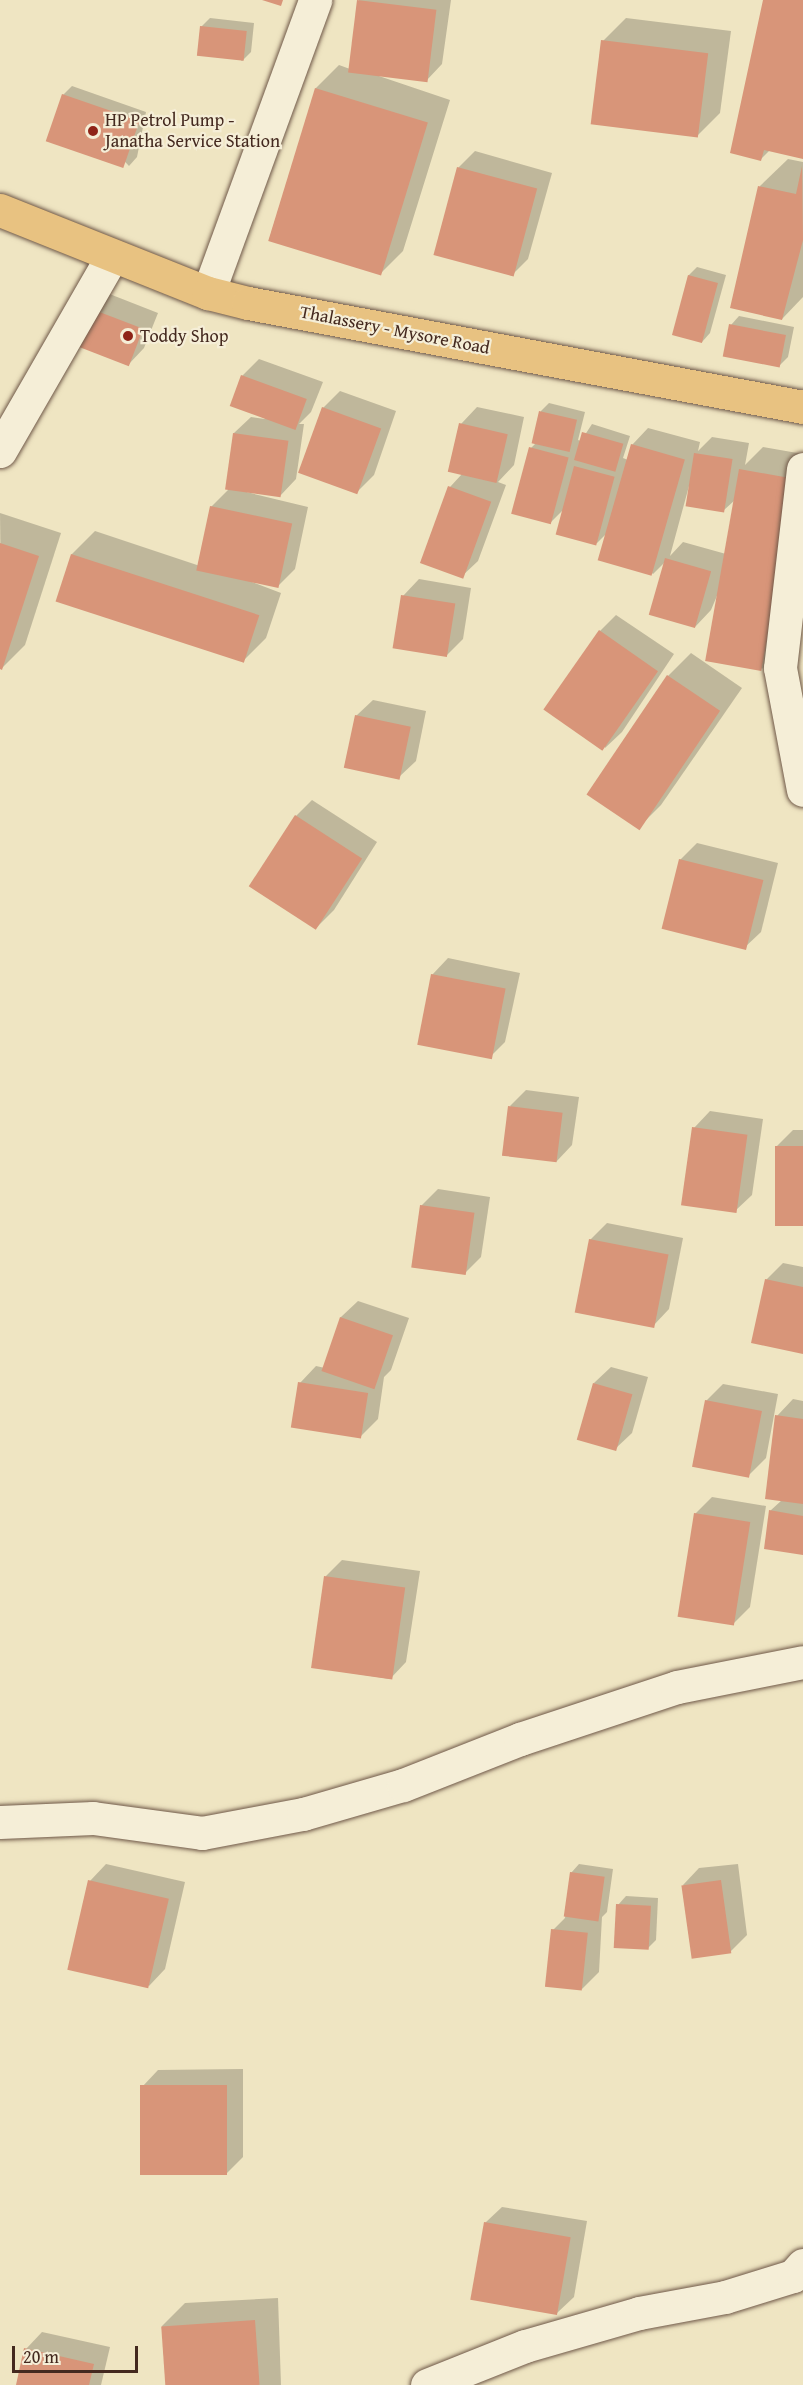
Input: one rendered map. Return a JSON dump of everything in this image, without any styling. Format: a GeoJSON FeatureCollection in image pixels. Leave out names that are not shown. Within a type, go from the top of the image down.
{"type":"FeatureCollection","features":[{"type":"Feature","properties":{"kind":"main road","name":"Thalassery - Mysore Road"},"geometry":{"type":"LineString","coordinates":[[0,210],[208,293],[803,406]]}},
{"type":"Feature","properties":{"kind":"street"},"geometry":{"type":"LineString","coordinates":[[208,293],[315,0]]}},
{"type":"Feature","properties":{"kind":"street"},"geometry":{"type":"LineString","coordinates":[[0,451],[112,256]]}},
{"type":"Feature","properties":{"kind":"street"},"geometry":{"type":"LineString","coordinates":[[803,469],[780,668],[803,790]]}},
{"type":"Feature","properties":{"kind":"street"},"geometry":{"type":"LineString","coordinates":[[0,1822],[93,1818],[202,1833],[303,1814],[403,1785],[520,1739],[677,1687],[803,1662]]}},
{"type":"Feature","properties":{"kind":"street"},"geometry":{"type":"LineString","coordinates":[[427,2385],[537,2343],[639,2313],[725,2297],[793,2276],[803,2265]]}},
{"type":"Feature","properties":{"kind":"building"},"geometry":{"type":"Polygon","coordinates":[[[262,0],[283,0],[281,6],[262,0]]]}},
{"type":"Feature","properties":{"kind":"building"},"geometry":{"type":"Polygon","coordinates":[[[357,0],[436,10],[428,82],[348,72],[357,0]]]}},
{"type":"Feature","properties":{"kind":"building"},"geometry":{"type":"Polygon","coordinates":[[[763,0],[803,0],[803,159],[764,150],[761,161],[730,153],[763,0]]]}},
{"type":"Feature","properties":{"kind":"building"},"geometry":{"type":"Polygon","coordinates":[[[200,26],[247,31],[244,61],[197,56],[200,26]]]}},
{"type":"Feature","properties":{"kind":"building"},"geometry":{"type":"Polygon","coordinates":[[[601,40],[708,53],[698,138],[591,124],[601,40]]]}},
{"type":"Feature","properties":{"kind":"building"},"geometry":{"type":"Polygon","coordinates":[[[315,88],[428,122],[381,276],[268,241],[315,88]]]}},
{"type":"Feature","properties":{"kind":"building","name":"HP Petrol Pump - Janatha Service Station"},"geometry":{"type":"Polygon","coordinates":[[[62,94],[140,121],[123,168],[46,141],[62,94]]]}},
{"type":"Feature","properties":{"kind":"building"},"geometry":{"type":"Polygon","coordinates":[[[802,166],[803,240],[782,320],[730,308],[758,186],[796,194],[802,166]]]}},
{"type":"Feature","properties":{"kind":"building"},"geometry":{"type":"Polygon","coordinates":[[[457,167],[537,188],[514,276],[433,255],[457,167]]]}},
{"type":"Feature","properties":{"kind":"building"},"geometry":{"type":"Polygon","coordinates":[[[688,275],[718,283],[702,343],[672,335],[688,275]]]}},
{"type":"Feature","properties":{"kind":"building"},"geometry":{"type":"Polygon","coordinates":[[[89,308],[143,329],[129,366],[75,345],[89,308]]]}},
{"type":"Feature","properties":{"kind":"building"},"geometry":{"type":"Polygon","coordinates":[[[729,324],[786,335],[780,367],[723,356],[729,324]]]}},
{"type":"Feature","properties":{"kind":"building"},"geometry":{"type":"Polygon","coordinates":[[[241,375],[307,399],[295,430],[230,406],[241,375]]]}},
{"type":"Feature","properties":{"kind":"building"},"geometry":{"type":"Polygon","coordinates":[[[322,407],[381,429],[357,494],[298,473],[322,407]]]}},
{"type":"Feature","properties":{"kind":"building"},"geometry":{"type":"Polygon","coordinates":[[[539,411],[577,420],[570,452],[532,443],[539,411]]]}},
{"type":"Feature","properties":{"kind":"building"},"geometry":{"type":"Polygon","coordinates":[[[459,423],[508,434],[496,483],[448,472],[459,423]]]}},
{"type":"Feature","properties":{"kind":"building"},"geometry":{"type":"Polygon","coordinates":[[[582,432],[623,444],[615,472],[574,460],[582,432]]]}},
{"type":"Feature","properties":{"kind":"building"},"geometry":{"type":"Polygon","coordinates":[[[233,433],[288,441],[281,497],[225,489],[233,433]]]}},
{"type":"Feature","properties":{"kind":"building"},"geometry":{"type":"Polygon","coordinates":[[[631,444],[685,459],[651,576],[598,560],[631,444]]]}},
{"type":"Feature","properties":{"kind":"building"},"geometry":{"type":"Polygon","coordinates":[[[529,447],[569,458],[551,524],[511,514],[529,447]]]}},
{"type":"Feature","properties":{"kind":"building"},"geometry":{"type":"Polygon","coordinates":[[[694,453],[733,459],[724,512],[686,506],[694,453]]]}},
{"type":"Feature","properties":{"kind":"building"},"geometry":{"type":"Polygon","coordinates":[[[574,466],[615,477],[596,545],[556,535],[574,466]]]}},
{"type":"Feature","properties":{"kind":"building"},"geometry":{"type":"Polygon","coordinates":[[[739,469],[795,479],[761,671],[705,661],[739,469]]]}},
{"type":"Feature","properties":{"kind":"building"},"geometry":{"type":"Polygon","coordinates":[[[448,486],[491,502],[463,579],[420,563],[448,486]]]}},
{"type":"Feature","properties":{"kind":"building"},"geometry":{"type":"Polygon","coordinates":[[[210,506],[292,523],[278,588],[196,571],[210,506]]]}},
{"type":"Feature","properties":{"kind":"building"},"geometry":{"type":"Polygon","coordinates":[[[0,543],[39,556],[2,670],[0,669],[0,543]]]}},
{"type":"Feature","properties":{"kind":"building"},"geometry":{"type":"Polygon","coordinates":[[[71,554],[259,615],[244,663],[56,602],[71,554]]]}},
{"type":"Feature","properties":{"kind":"building"},"geometry":{"type":"Polygon","coordinates":[[[665,558],[711,571],[695,628],[649,615],[665,558]]]}},
{"type":"Feature","properties":{"kind":"building"},"geometry":{"type":"Polygon","coordinates":[[[401,595],[455,604],[447,657],[393,648],[401,595]]]}},
{"type":"Feature","properties":{"kind":"building"},"geometry":{"type":"Polygon","coordinates":[[[599,630],[658,671],[602,751],[543,709],[599,630]]]}},
{"type":"Feature","properties":{"kind":"building"},"geometry":{"type":"Polygon","coordinates":[[[667,675],[720,711],[640,830],[586,794],[667,675]]]}},
{"type":"Feature","properties":{"kind":"building"},"geometry":{"type":"Polygon","coordinates":[[[355,715],[411,727],[400,780],[344,768],[355,715]]]}},
{"type":"Feature","properties":{"kind":"building"},"geometry":{"type":"Polygon","coordinates":[[[295,815],[362,859],[316,930],[249,886],[295,815]]]}},
{"type":"Feature","properties":{"kind":"building"},"geometry":{"type":"Polygon","coordinates":[[[679,859],[763,880],[746,950],[662,929],[679,859]]]}},
{"type":"Feature","properties":{"kind":"building"},"geometry":{"type":"Polygon","coordinates":[[[431,974],[506,989],[492,1059],[417,1045],[431,974]]]}},
{"type":"Feature","properties":{"kind":"building"},"geometry":{"type":"Polygon","coordinates":[[[508,1106],[563,1113],[556,1162],[502,1156],[508,1106]]]}},
{"type":"Feature","properties":{"kind":"building"},"geometry":{"type":"Polygon","coordinates":[[[692,1127],[747,1135],[736,1213],[681,1205],[692,1127]]]}},
{"type":"Feature","properties":{"kind":"building"},"geometry":{"type":"Polygon","coordinates":[[[775,1146],[803,1146],[803,1226],[775,1226],[775,1146]]]}},
{"type":"Feature","properties":{"kind":"building"},"geometry":{"type":"Polygon","coordinates":[[[420,1205],[474,1213],[466,1275],[411,1267],[420,1205]]]}},
{"type":"Feature","properties":{"kind":"building"},"geometry":{"type":"Polygon","coordinates":[[[589,1239],[669,1254],[654,1328],[575,1313],[589,1239]]]}},
{"type":"Feature","properties":{"kind":"building"},"geometry":{"type":"Polygon","coordinates":[[[765,1279],[803,1287],[803,1354],[751,1343],[765,1279]]]}},
{"type":"Feature","properties":{"kind":"building"},"geometry":{"type":"Polygon","coordinates":[[[340,1317],[393,1335],[374,1389],[321,1371],[340,1317]]]}},
{"type":"Feature","properties":{"kind":"building"},"geometry":{"type":"Polygon","coordinates":[[[298,1382],[368,1393],[361,1439],[291,1427],[298,1382]]]}},
{"type":"Feature","properties":{"kind":"building"},"geometry":{"type":"Polygon","coordinates":[[[593,1383],[632,1394],[616,1451],[577,1440],[593,1383]]]}},
{"type":"Feature","properties":{"kind":"building"},"geometry":{"type":"Polygon","coordinates":[[[705,1400],[762,1411],[749,1478],[692,1467],[705,1400]]]}},
{"type":"Feature","properties":{"kind":"building"},"geometry":{"type":"Polygon","coordinates":[[[775,1415],[803,1419],[803,1504],[765,1499],[775,1415]]]}},
{"type":"Feature","properties":{"kind":"building"},"geometry":{"type":"Polygon","coordinates":[[[769,1510],[803,1516],[803,1555],[764,1549],[769,1510]]]}},
{"type":"Feature","properties":{"kind":"building"},"geometry":{"type":"Polygon","coordinates":[[[694,1513],[750,1522],[734,1626],[678,1617],[694,1513]]]}},
{"type":"Feature","properties":{"kind":"building"},"geometry":{"type":"Polygon","coordinates":[[[324,1576],[405,1587],[392,1680],[311,1668],[324,1576]]]}},
{"type":"Feature","properties":{"kind":"building"},"geometry":{"type":"Polygon","coordinates":[[[570,1872],[605,1877],[598,1921],[564,1917],[570,1872]]]}},
{"type":"Feature","properties":{"kind":"building"},"geometry":{"type":"Polygon","coordinates":[[[88,1880],[169,1899],[148,1988],[67,1970],[88,1880]]]}},
{"type":"Feature","properties":{"kind":"building"},"geometry":{"type":"Polygon","coordinates":[[[721,1880],[731,1953],[692,1959],[681,1886],[721,1880]]]}},
{"type":"Feature","properties":{"kind":"building"},"geometry":{"type":"Polygon","coordinates":[[[616,1904],[651,1906],[649,1950],[614,1948],[616,1904]]]}},
{"type":"Feature","properties":{"kind":"building"},"geometry":{"type":"Polygon","coordinates":[[[551,1929],[588,1933],[582,1991],[545,1987],[551,1929]]]}},
{"type":"Feature","properties":{"kind":"building"},"geometry":{"type":"Polygon","coordinates":[[[140,2085],[227,2085],[227,2175],[140,2175],[140,2085]]]}},
{"type":"Feature","properties":{"kind":"building"},"geometry":{"type":"Polygon","coordinates":[[[484,2222],[571,2237],[557,2315],[470,2300],[484,2222]]]}},
{"type":"Feature","properties":{"kind":"building"},"geometry":{"type":"Polygon","coordinates":[[[255,2320],[260,2385],[165,2385],[161,2327],[255,2320]]]}},
{"type":"Feature","properties":{"kind":"building"},"geometry":{"type":"Polygon","coordinates":[[[24,2348],[94,2364],[89,2385],[16,2385],[24,2348]]]}},
{"type":"Feature","properties":{"kind":"place","name":"HP Petrol Pump - Janatha Service Station"},"geometry":{"type":"Point","coordinates":[93,131]}},
{"type":"Feature","properties":{"kind":"place","name":"Toddy Shop"},"geometry":{"type":"Point","coordinates":[128,336]}}]}
